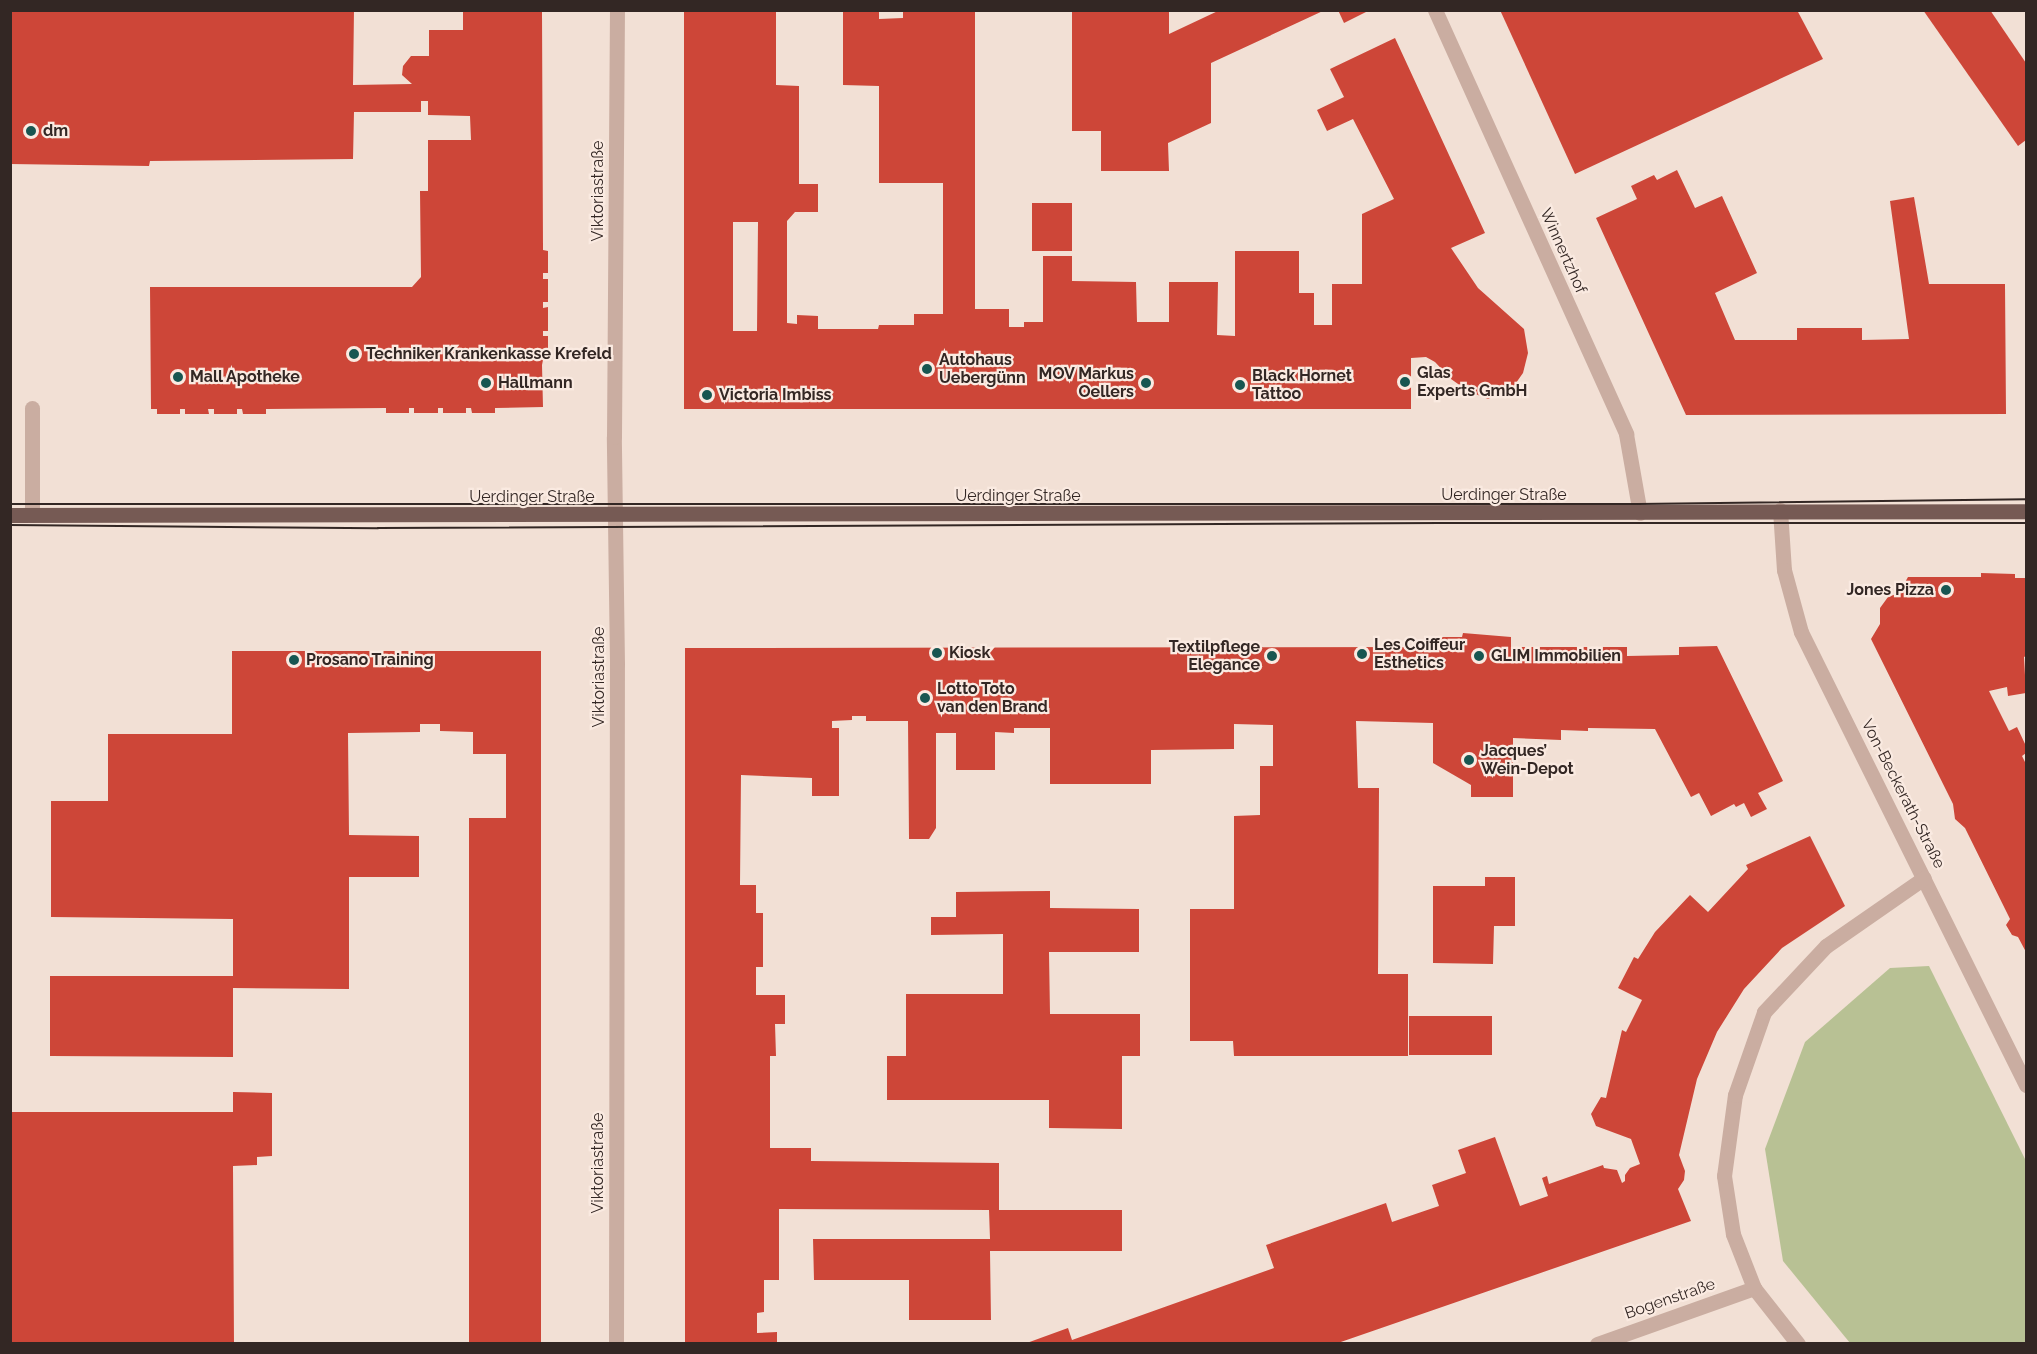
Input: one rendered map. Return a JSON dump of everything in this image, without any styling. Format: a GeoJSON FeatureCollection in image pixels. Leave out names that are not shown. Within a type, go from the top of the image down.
{"type":"FeatureCollection","features":[{"type":"Feature","properties":{"kind":"main road","name":"Uerdinger Straße"},"geometry":{"type":"LineString","coordinates":[[10,515],[2026,511]]}},
{"type":"Feature","properties":{"kind":"street","name":"Viktoriastraße"},"geometry":{"type":"LineString","coordinates":[[616,1344],[617,664],[614,514],[617,10]]}},
{"type":"Feature","properties":{"kind":"street","name":"Winnertzhof"},"geometry":{"type":"LineString","coordinates":[[1434,10],[1626,434],[1640,513]]}},
{"type":"Feature","properties":{"kind":"street"},"geometry":{"type":"LineString","coordinates":[[32,408],[32,515]]}},
{"type":"Feature","properties":{"kind":"street","name":"Von-Beckerath-Straße"},"geometry":{"type":"LineString","coordinates":[[1780,510],[1784,570],[1801,632],[2026,1085]]}},
{"type":"Feature","properties":{"kind":"street"},"geometry":{"type":"LineString","coordinates":[[1798,1344],[1754,1288],[1733,1234],[1724,1176],[1735,1095],[1764,1012],[1826,946],[1924,878]]}},
{"type":"Feature","properties":{"kind":"street","name":"Bogenstraße"},"geometry":{"type":"LineString","coordinates":[[1597,1344],[1754,1288]]}},
{"type":"Feature","properties":{"kind":"green space"},"geometry":{"type":"Polygon","coordinates":[[[1929,966],[2026,1161],[2026,1343],[1850,1343],[1783,1261],[1765,1149],[1805,1042],[1890,968],[1929,966]]]}},
{"type":"Feature","properties":{"kind":"building"},"geometry":{"type":"Polygon","coordinates":[[[10,10],[354,10],[353,85],[412,84],[402,75],[403,66],[411,56],[429,56],[429,30],[463,30],[463,10],[542,10],[543,250],[548,251],[548,273],[543,273],[543,279],[548,279],[548,302],[543,302],[543,308],[548,307],[548,331],[543,331],[543,336],[548,336],[548,359],[543,360],[542,365],[543,407],[495,408],[495,413],[472,413],[471,408],[466,408],[466,413],[443,413],[443,408],[438,408],[438,413],[414,413],[414,408],[409,408],[409,413],[386,413],[386,408],[266,409],[266,414],[243,414],[242,409],[237,409],[237,414],[214,414],[214,409],[208,409],[209,414],[185,414],[185,409],[180,409],[180,414],[157,414],[157,409],[151,409],[150,287],[412,287],[421,277],[420,191],[428,191],[428,140],[471,140],[470,116],[428,115],[428,101],[421,101],[421,112],[354,112],[353,159],[150,161],[149,166],[10,164],[10,10]]]}},
{"type":"Feature","properties":{"kind":"building"},"geometry":{"type":"Polygon","coordinates":[[[684,10],[776,10],[776,85],[799,86],[799,184],[818,184],[818,212],[795,212],[787,221],[787,323],[797,324],[797,315],[818,316],[818,329],[878,329],[879,325],[914,325],[914,314],[943,314],[943,183],[879,183],[879,86],[843,85],[843,10],[879,10],[879,19],[903,18],[903,10],[975,10],[975,309],[1009,309],[1009,327],[1024,327],[1024,322],[1043,322],[1043,256],[1072,256],[1072,281],[1136,282],[1137,322],[1169,322],[1169,282],[1218,282],[1217,335],[1235,336],[1235,251],[1299,251],[1299,293],[1314,293],[1314,325],[1332,325],[1332,284],[1362,284],[1362,214],[1394,199],[1353,119],[1327,131],[1317,110],[1344,97],[1330,69],[1395,38],[1485,233],[1451,248],[1478,288],[1524,329],[1528,353],[1523,373],[1511,390],[1488,399],[1468,391],[1426,357],[1411,358],[1411,409],[684,409],[684,10]],[[733,222],[733,331],[757,331],[758,222],[733,222]]]}},
{"type":"Feature","properties":{"kind":"building"},"geometry":{"type":"Polygon","coordinates":[[[1072,10],[1169,10],[1169,34],[1220,10],[1325,10],[1211,63],[1211,123],[1168,143],[1169,171],[1101,171],[1101,131],[1072,131],[1072,10]]]}},
{"type":"Feature","properties":{"kind":"building"},"geometry":{"type":"Polygon","coordinates":[[[1338,10],[1370,10],[1344,23],[1338,10]]]}},
{"type":"Feature","properties":{"kind":"building"},"geometry":{"type":"Polygon","coordinates":[[[1500,10],[1797,10],[1823,59],[1575,174],[1500,10]]]}},
{"type":"Feature","properties":{"kind":"building"},"geometry":{"type":"Polygon","coordinates":[[[1923,10],[1990,10],[2026,63],[2026,140],[2018,146],[1923,10]]]}},
{"type":"Feature","properties":{"kind":"building"},"geometry":{"type":"Polygon","coordinates":[[[1677,170],[1695,208],[1722,196],[1757,273],[1715,293],[1735,340],[1797,340],[1797,328],[1862,328],[1862,340],[1909,339],[1890,201],[1914,197],[1929,284],[2005,284],[2006,414],[1686,415],[1596,218],[1637,199],[1631,186],[1654,175],[1657,180],[1677,170]]]}},
{"type":"Feature","properties":{"kind":"building"},"geometry":{"type":"Polygon","coordinates":[[[1032,203],[1072,203],[1072,251],[1032,251],[1032,203]]]}},
{"type":"Feature","properties":{"kind":"building"},"geometry":{"type":"Polygon","coordinates":[[[1981,573],[2015,574],[2015,578],[2026,578],[2026,656],[2024,657],[2026,693],[2008,696],[2007,687],[1989,691],[2009,731],[2017,727],[2026,746],[2026,753],[2022,756],[2026,764],[2026,952],[2018,937],[2012,935],[2006,925],[2010,919],[1965,828],[1955,819],[1953,804],[1871,639],[1880,624],[1880,608],[1888,597],[1899,593],[1908,577],[1981,577],[1981,573]]]}},
{"type":"Feature","properties":{"kind":"building"},"geometry":{"type":"Polygon","coordinates":[[[1463,633],[1511,637],[1511,647],[1627,647],[1627,656],[1679,655],[1679,647],[1717,646],[1783,781],[1758,793],[1767,809],[1751,817],[1744,803],[1736,807],[1734,804],[1711,816],[1699,793],[1691,797],[1655,729],[1588,728],[1588,731],[1561,730],[1561,740],[1513,738],[1513,797],[1471,797],[1471,785],[1433,763],[1433,723],[1356,721],[1358,788],[1379,788],[1378,974],[1408,974],[1408,1056],[1234,1056],[1233,1041],[1190,1041],[1190,909],[1234,909],[1234,816],[1260,815],[1260,766],[1273,766],[1273,725],[1234,724],[1234,749],[1151,750],[1151,784],[1050,784],[1050,728],[1014,728],[1014,733],[995,732],[995,770],[956,770],[956,733],[936,733],[936,828],[929,839],[909,839],[908,721],[866,721],[866,716],[852,716],[852,720],[832,721],[832,728],[839,728],[839,796],[812,796],[812,778],[741,775],[740,885],[756,885],[756,913],[763,913],[763,967],[756,967],[756,995],[785,995],[785,1024],[775,1024],[776,1056],[770,1056],[770,1148],[811,1148],[811,1161],[999,1163],[999,1210],[1122,1210],[1122,1251],[990,1251],[991,1320],[909,1320],[909,1280],[814,1280],[813,1239],[990,1239],[989,1210],[779,1209],[779,1280],[764,1280],[764,1312],[757,1313],[757,1333],[777,1332],[777,1344],[685,1344],[685,648],[1434,647],[1434,637],[1462,637],[1463,633]]]}},
{"type":"Feature","properties":{"kind":"building"},"geometry":{"type":"Polygon","coordinates":[[[232,651],[541,651],[541,1344],[469,1344],[469,818],[506,818],[506,754],[473,754],[473,732],[440,731],[440,724],[420,724],[420,732],[348,733],[349,835],[419,836],[419,877],[349,877],[349,989],[233,988],[233,1057],[50,1056],[50,976],[233,976],[233,919],[51,917],[51,801],[108,801],[108,734],[232,734],[232,651]]]}},
{"type":"Feature","properties":{"kind":"building"},"geometry":{"type":"Polygon","coordinates":[[[1810,836],[1845,906],[1782,948],[1744,989],[1717,1032],[1697,1079],[1679,1155],[1685,1171],[1684,1180],[1678,1189],[1691,1221],[1335,1344],[1024,1344],[1068,1328],[1072,1340],[1274,1268],[1266,1245],[1386,1203],[1392,1222],[1439,1206],[1432,1185],[1466,1173],[1458,1150],[1495,1137],[1520,1206],[1548,1196],[1542,1178],[1547,1176],[1549,1184],[1603,1165],[1604,1168],[1617,1170],[1622,1183],[1630,1168],[1640,1164],[1631,1139],[1596,1126],[1591,1114],[1601,1097],[1606,1098],[1622,1030],[1626,1032],[1642,1000],[1618,988],[1634,957],[1638,959],[1655,932],[1690,895],[1708,912],[1748,869],[1746,865],[1810,836]]]}},
{"type":"Feature","properties":{"kind":"building"},"geometry":{"type":"Polygon","coordinates":[[[1485,877],[1515,877],[1515,926],[1494,926],[1493,964],[1433,963],[1433,886],[1485,886],[1485,877]]]}},
{"type":"Feature","properties":{"kind":"building"},"geometry":{"type":"Polygon","coordinates":[[[1050,891],[1050,908],[1139,909],[1139,952],[1049,952],[1050,1014],[1140,1014],[1140,1056],[1122,1056],[1122,1129],[1049,1128],[1049,1100],[887,1100],[887,1056],[906,1056],[906,994],[1003,994],[1003,934],[931,935],[931,917],[956,917],[956,892],[1050,891]]]}},
{"type":"Feature","properties":{"kind":"building"},"geometry":{"type":"Polygon","coordinates":[[[1409,1016],[1492,1016],[1492,1055],[1409,1055],[1409,1016]]]}},
{"type":"Feature","properties":{"kind":"building"},"geometry":{"type":"Polygon","coordinates":[[[233,1092],[272,1093],[272,1156],[257,1157],[257,1165],[233,1166],[234,1344],[10,1344],[10,1112],[233,1112],[233,1092]]]}},
{"type":"Feature","properties":{"kind":"tram line"},"geometry":{"type":"LineString","coordinates":[[10,504],[1638,504],[2026,499]]}},
{"type":"Feature","properties":{"kind":"tram line"},"geometry":{"type":"LineString","coordinates":[[10,525],[378,528],[2026,523]]}},
{"type":"Feature","properties":{"kind":"place","name":"dm"},"geometry":{"type":"Point","coordinates":[31,131]}},
{"type":"Feature","properties":{"kind":"place","name":"Techniker Krankenkasse Krefeld"},"geometry":{"type":"Point","coordinates":[354,354]}},
{"type":"Feature","properties":{"kind":"place","name":"Autohaus Uebergünn"},"geometry":{"type":"Point","coordinates":[927,369]}},
{"type":"Feature","properties":{"kind":"place","name":"Mall Apotheke"},"geometry":{"type":"Point","coordinates":[178,377]}},
{"type":"Feature","properties":{"kind":"place","name":"Glas Experts GmbH"},"geometry":{"type":"Point","coordinates":[1405,382]}},
{"type":"Feature","properties":{"kind":"place","name":"Hallmann"},"geometry":{"type":"Point","coordinates":[486,383]}},
{"type":"Feature","properties":{"kind":"place","name":"MOV Markus Oellers"},"geometry":{"type":"Point","coordinates":[1146,383]}},
{"type":"Feature","properties":{"kind":"place","name":"Black Hornet Tattoo"},"geometry":{"type":"Point","coordinates":[1240,385]}},
{"type":"Feature","properties":{"kind":"place","name":"Victoria Imbiss"},"geometry":{"type":"Point","coordinates":[707,395]}},
{"type":"Feature","properties":{"kind":"place","name":"Jones Pizza"},"geometry":{"type":"Point","coordinates":[1946,590]}},
{"type":"Feature","properties":{"kind":"place","name":"Kiosk"},"geometry":{"type":"Point","coordinates":[937,653]}},
{"type":"Feature","properties":{"kind":"place","name":"Les Coiffeur Esthetics"},"geometry":{"type":"Point","coordinates":[1362,654]}},
{"type":"Feature","properties":{"kind":"place","name":"Textilpflege Elegance"},"geometry":{"type":"Point","coordinates":[1272,656]}},
{"type":"Feature","properties":{"kind":"place","name":"GLIM Immobilien"},"geometry":{"type":"Point","coordinates":[1479,656]}},
{"type":"Feature","properties":{"kind":"place","name":"Prosano Training"},"geometry":{"type":"Point","coordinates":[294,660]}},
{"type":"Feature","properties":{"kind":"place","name":"Lotto Toto van den Brand"},"geometry":{"type":"Point","coordinates":[925,698]}},
{"type":"Feature","properties":{"kind":"place","name":"Jacques’ Wein-Depot"},"geometry":{"type":"Point","coordinates":[1469,760]}}]}
